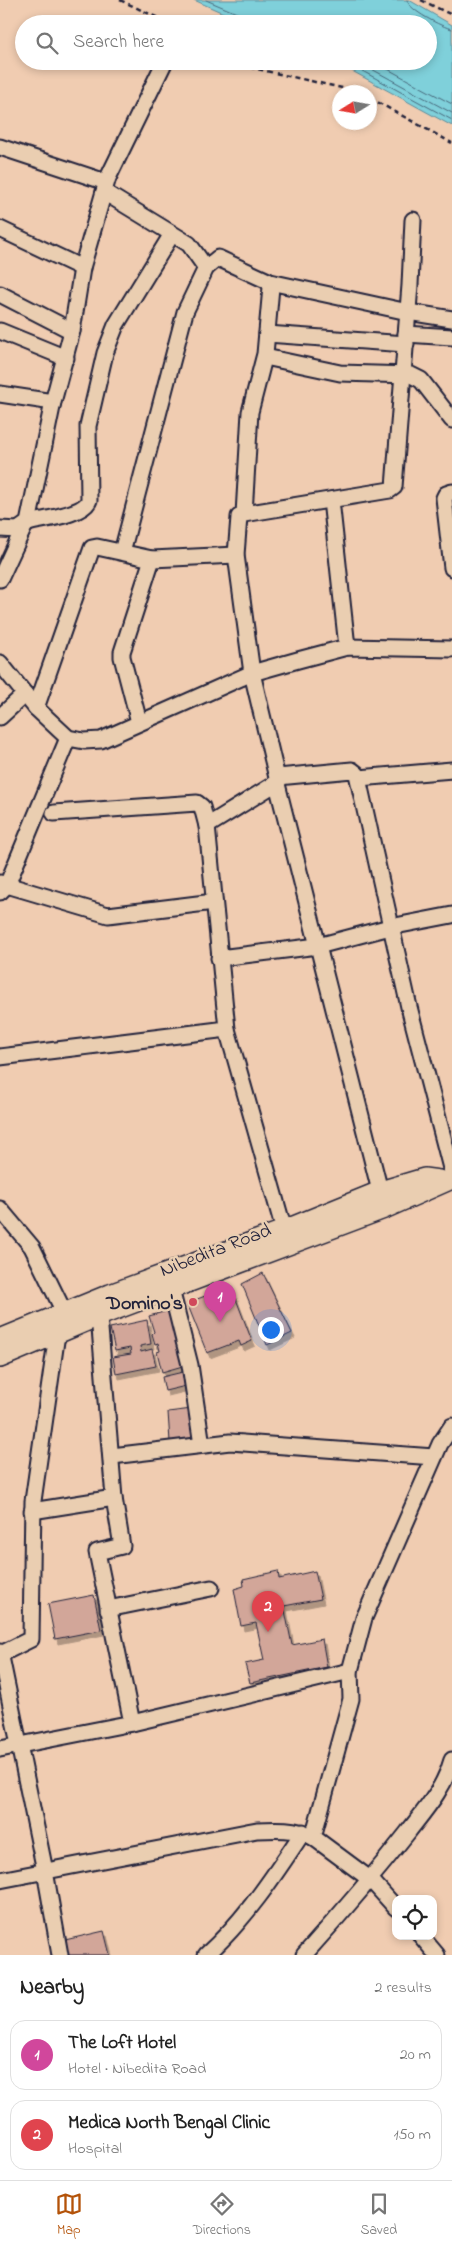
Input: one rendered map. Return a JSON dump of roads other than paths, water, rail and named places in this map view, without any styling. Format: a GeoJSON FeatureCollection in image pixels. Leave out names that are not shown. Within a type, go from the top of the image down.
{"type":"FeatureCollection","features":[{"type":"Feature","properties":{"kind":"street"},"geometry":{"type":"LineString","coordinates":[[0,579],[26,525],[72,331],[82,268],[106,186],[161,70]]}},
{"type":"Feature","properties":{"kind":"street"},"geometry":{"type":"LineString","coordinates":[[0,147],[104,182],[106,186],[172,234],[189,244],[206,268]]}},
{"type":"Feature","properties":{"kind":"street"},"geometry":{"type":"LineString","coordinates":[[380,1191],[252,673],[236,555],[239,517],[244,514],[390,490],[394,487],[408,312],[413,220]]}},
{"type":"Feature","properties":{"kind":"street"},"geometry":{"type":"LineString","coordinates":[[0,229],[82,268]]}},
{"type":"Feature","properties":{"kind":"street"},"geometry":{"type":"LineString","coordinates":[[0,529],[10,530],[79,511],[87,505],[89,500],[88,426],[105,353],[116,324],[172,234]]}},
{"type":"Feature","properties":{"kind":"street"},"geometry":{"type":"LineString","coordinates":[[122,552],[185,312],[206,268],[215,259],[220,258],[270,282],[408,312],[452,319]]}},
{"type":"Feature","properties":{"kind":"street"},"geometry":{"type":"LineString","coordinates":[[244,514],[250,412],[265,357],[270,282]]}},
{"type":"Feature","properties":{"kind":"street"},"geometry":{"type":"LineString","coordinates":[[0,294],[72,331]]}},
{"type":"Feature","properties":{"kind":"street"},"geometry":{"type":"LineString","coordinates":[[0,331],[66,358]]}},
{"type":"Feature","properties":{"kind":"street"},"geometry":{"type":"LineString","coordinates":[[267,334],[406,339],[452,337]]}},
{"type":"Feature","properties":{"kind":"street"},"geometry":{"type":"LineString","coordinates":[[265,357],[340,373],[403,373],[420,380],[452,420]]}},
{"type":"Feature","properties":{"kind":"street"},"geometry":{"type":"LineString","coordinates":[[0,394],[54,402]]}},
{"type":"Feature","properties":{"kind":"street"},"geometry":{"type":"LineString","coordinates":[[452,492],[446,494],[444,498],[452,568]]}},
{"type":"Feature","properties":{"kind":"street"},"geometry":{"type":"LineString","coordinates":[[331,500],[347,647]]}},
{"type":"Feature","properties":{"kind":"street"},"geometry":{"type":"LineString","coordinates":[[36,708],[92,548],[97,547],[152,559],[236,555]]}},
{"type":"Feature","properties":{"kind":"street"},"geometry":{"type":"LineString","coordinates":[[140,722],[122,652],[152,559]]}},
{"type":"Feature","properties":{"kind":"street"},"geometry":{"type":"LineString","coordinates":[[0,663],[36,708],[68,738],[84,741],[101,740],[252,673],[347,647],[452,649]]}},
{"type":"Feature","properties":{"kind":"street"},"geometry":{"type":"LineString","coordinates":[[0,717],[25,694]]}},
{"type":"Feature","properties":{"kind":"street"},"geometry":{"type":"LineString","coordinates":[[68,738],[2,887],[108,915],[214,902]]}},
{"type":"Feature","properties":{"kind":"street"},"geometry":{"type":"LineString","coordinates":[[207,826],[278,781],[352,770],[356,771],[390,927],[451,1181]]}},
{"type":"Feature","properties":{"kind":"street"},"geometry":{"type":"LineString","coordinates":[[359,778],[452,770]]}},
{"type":"Feature","properties":{"kind":"street"},"geometry":{"type":"LineString","coordinates":[[54,813],[197,803],[202,807],[207,826],[227,1029],[284,1230]]}},
{"type":"Feature","properties":{"kind":"street"},"geometry":{"type":"LineString","coordinates":[[220,958],[318,946],[390,927],[452,915]]}},
{"type":"Feature","properties":{"kind":"street"},"geometry":{"type":"LineString","coordinates":[[0,1057],[227,1029]]}},
{"type":"Feature","properties":{"kind":"street","name":"Nibedita Road"},"geometry":{"type":"LineString","coordinates":[[0,1339],[110,1294],[284,1230],[380,1191],[424,1178],[451,1181]]}},
{"type":"Feature","properties":{"kind":"street","name":"Nibedita Road"},"geometry":{"type":"LineString","coordinates":[[0,1358],[99,1316],[384,1209],[451,1181]]}},
{"type":"Feature","properties":{"kind":"street"},"geometry":{"type":"LineString","coordinates":[[0,1209],[32,1247],[64,1312]]}},
{"type":"Feature","properties":{"kind":"street"},"geometry":{"type":"LineString","coordinates":[[171,1289],[190,1365],[202,1445]]}},
{"type":"Feature","properties":{"kind":"street"},"geometry":{"type":"LineString","coordinates":[[99,1316],[114,1498],[122,1546],[97,1552],[132,1724]]}},
{"type":"Feature","properties":{"kind":"street"},"geometry":{"type":"LineString","coordinates":[[57,1334],[32,1511],[31,1640],[0,1653],[45,1871],[60,1955]]}},
{"type":"Feature","properties":{"kind":"street"},"geometry":{"type":"LineString","coordinates":[[206,1955],[220,1942],[265,1889],[308,1834],[351,1699],[350,1671],[364,1618],[434,1457],[452,1426]]}},
{"type":"Feature","properties":{"kind":"street"},"geometry":{"type":"LineString","coordinates":[[112,1456],[238,1442],[434,1457]]}},
{"type":"Feature","properties":{"kind":"street"},"geometry":{"type":"LineString","coordinates":[[32,1511],[114,1498]]}},
{"type":"Feature","properties":{"kind":"street"},"geometry":{"type":"LineString","coordinates":[[108,1609],[211,1588]]}},
{"type":"Feature","properties":{"kind":"street"},"geometry":{"type":"LineString","coordinates":[[0,1749],[132,1724],[350,1671]]}},
{"type":"Feature","properties":{"kind":"street"},"geometry":{"type":"LineString","coordinates":[[304,1955],[371,1880],[428,1806],[448,1774],[452,1760]]}},
{"type":"Feature","properties":{"kind":"street"},"geometry":{"type":"LineString","coordinates":[[0,1880],[257,1830],[278,1829],[308,1834],[371,1880],[392,1904]]}},
{"type":"Feature","properties":{"kind":"street"},"geometry":{"type":"LineString","coordinates":[[424,1940],[437,1955]]}},
{"type":"Feature","properties":{"kind":"water"},"geometry":{"type":"Polygon","coordinates":[[[194,0],[409,0],[435,15],[228,15],[194,0]]]}},
{"type":"Feature","properties":{"kind":"water"},"geometry":{"type":"Polygon","coordinates":[[[437,16],[452,25],[452,126],[350,70],[437,70],[437,16]]]}},
{"type":"Feature","properties":{"kind":"place","name":"Domino's"},"geometry":{"type":"Point","coordinates":[193,1302]}},
{"type":"Feature","properties":{"kind":"place","name":"The Loft Hotel"},"geometry":{"type":"Point","coordinates":[220,1322]}},
{"type":"Feature","properties":{"kind":"place","name":"Medica North Bengal Clinic"},"geometry":{"type":"Point","coordinates":[268,1632]}}]}
